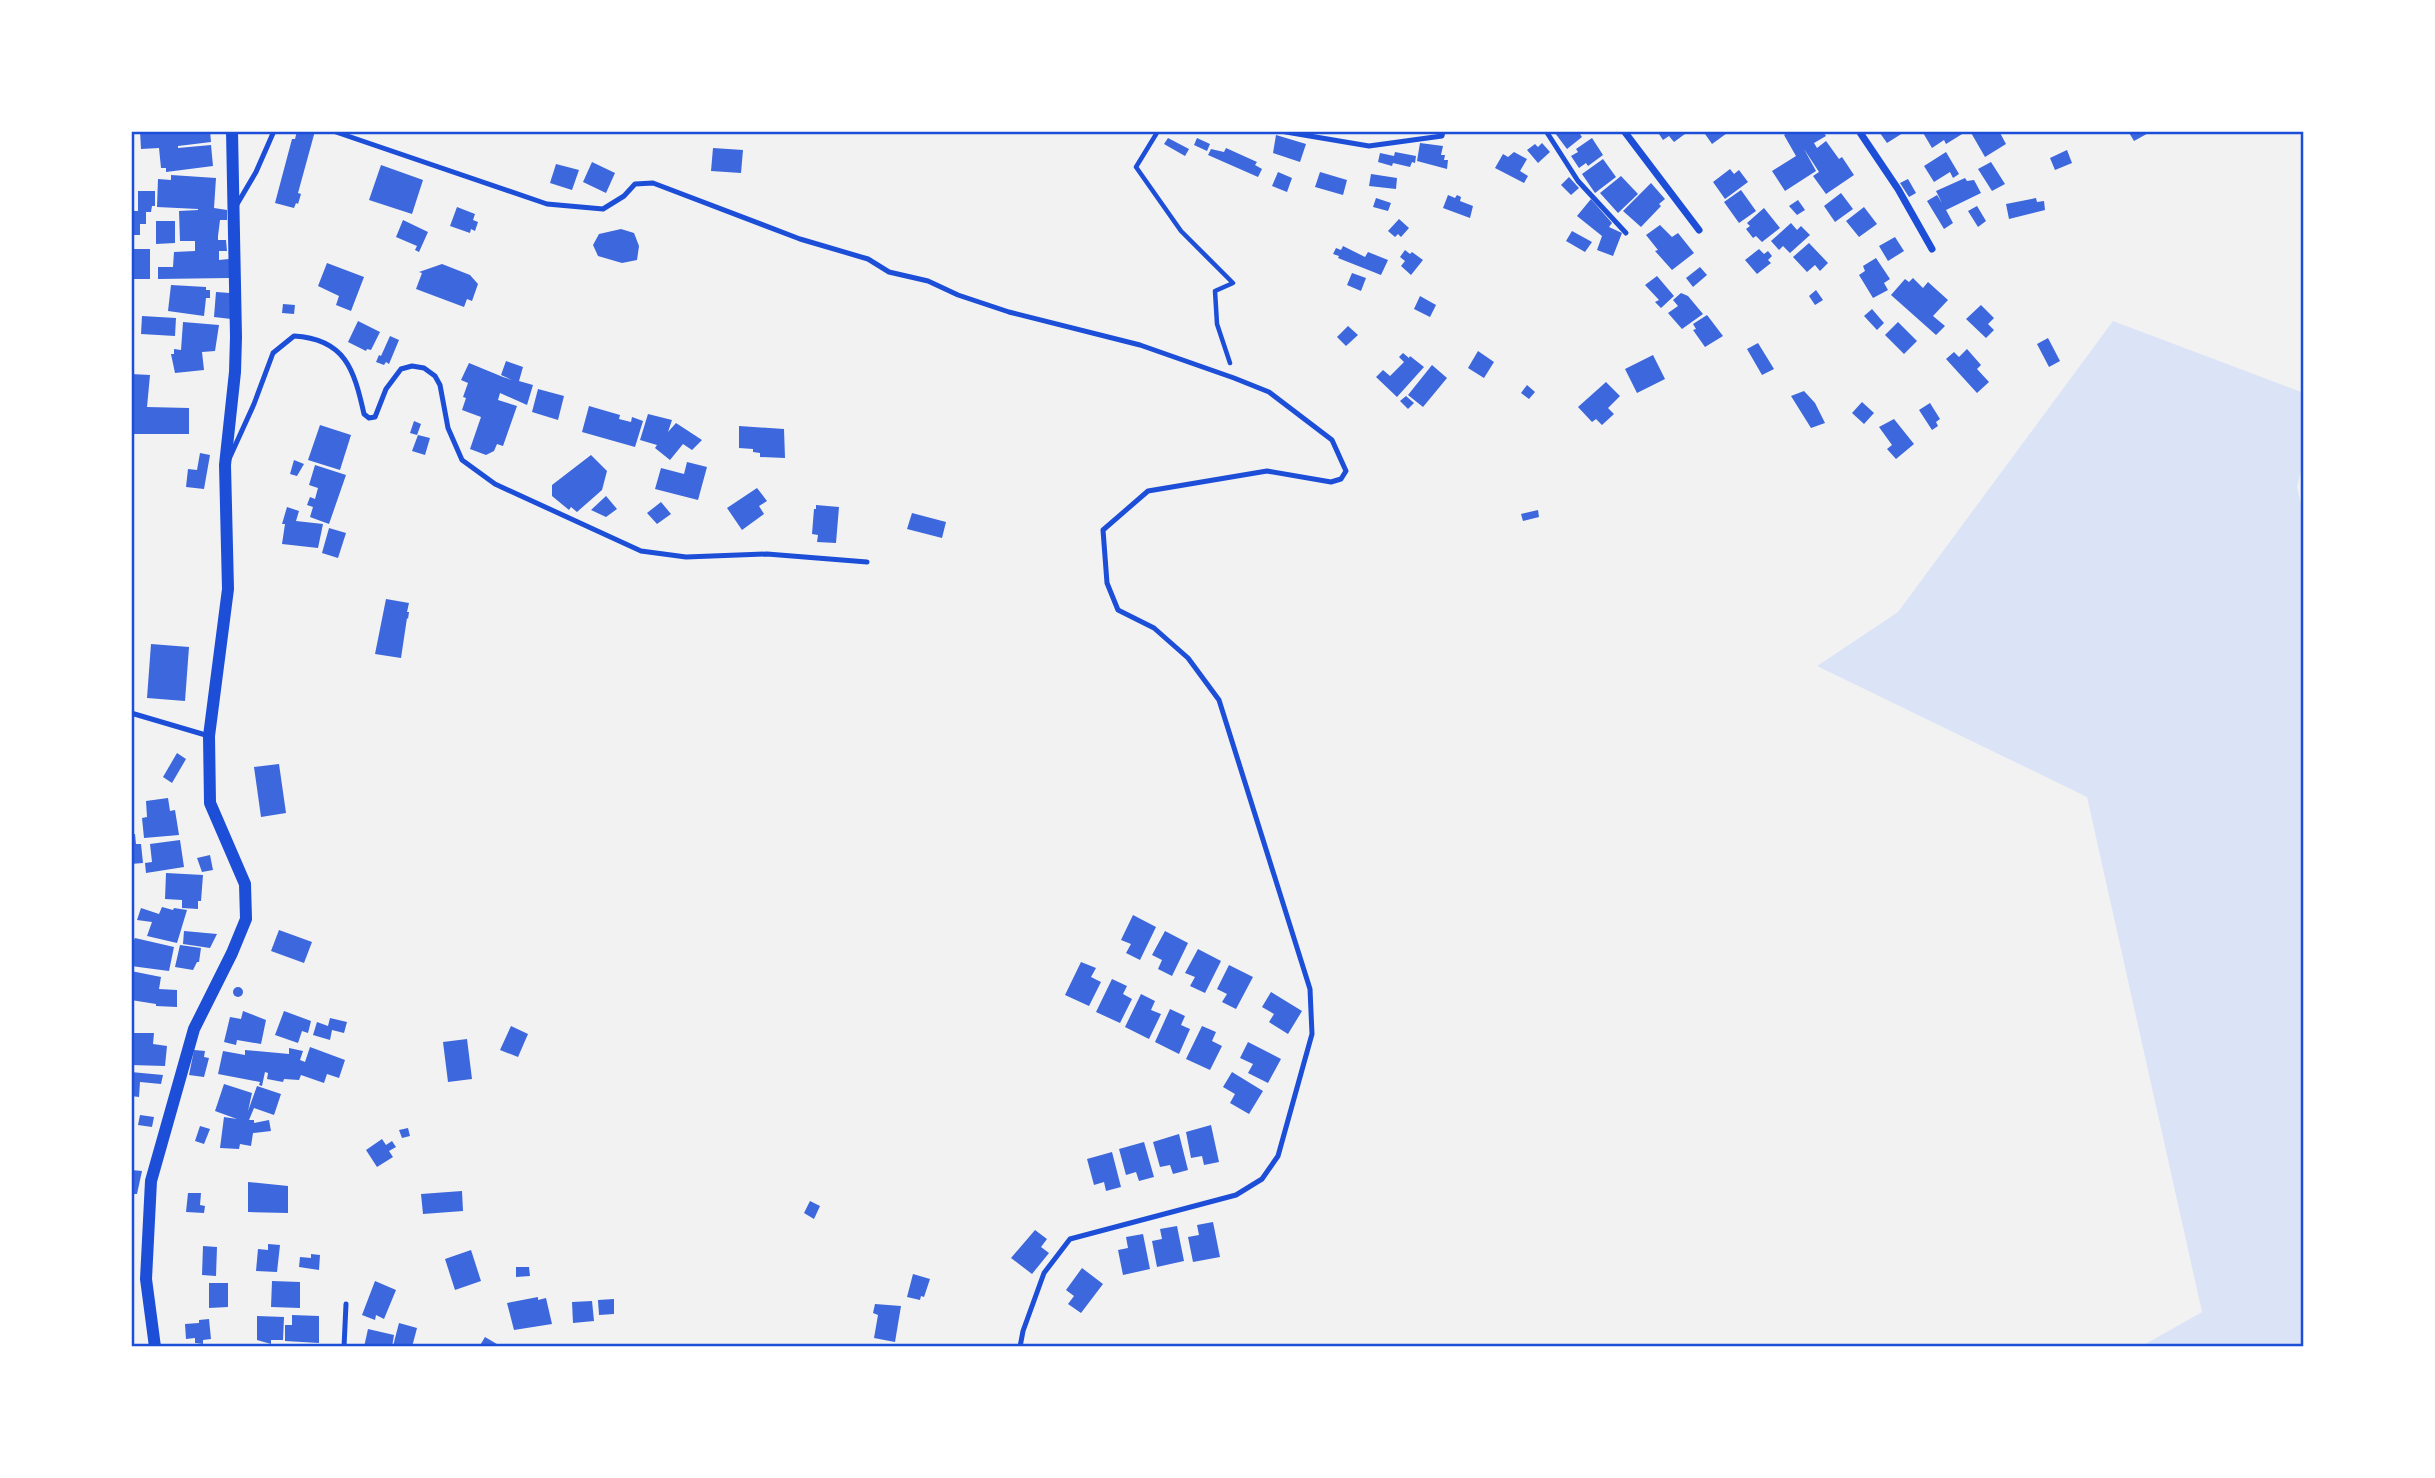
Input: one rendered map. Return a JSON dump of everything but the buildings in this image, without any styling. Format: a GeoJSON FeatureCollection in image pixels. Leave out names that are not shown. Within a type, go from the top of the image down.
{"type":"FeatureCollection","features":[{"type":"Feature","properties":{"kind":"street"},"geometry":{"type":"LineString","coordinates":[[155,1347],[146,1279],[151,1181],[194,1029],[246,919],[245,884],[210,803],[209,736],[228,589],[225,465],[234,372],[235,209],[232,131]]}},
{"type":"Feature","properties":{"kind":"street"},"geometry":{"type":"LineString","coordinates":[[1624,131],[1699,230]]}},
{"type":"Feature","properties":{"kind":"street"},"geometry":{"type":"LineString","coordinates":[[1859,131],[1898,190],[1932,249]]}},
{"type":"Feature","properties":{"kind":"lane"},"geometry":{"type":"LineString","coordinates":[[235,209],[256,172],[274,131]]}},
{"type":"Feature","properties":{"kind":"lane"},"geometry":{"type":"LineString","coordinates":[[333,131],[547,204],[603,209],[624,196],[635,184],[653,183],[800,239],[868,259],[889,272],[928,281],[958,295],[1009,312],[1140,345],[1234,378],[1269,392],[1332,440],[1346,471],[1341,479],[1331,482],[1267,471],[1148,491],[1103,530],[1107,583],[1118,610],[1154,628],[1188,658],[1219,700],[1310,989],[1312,1034],[1278,1156],[1262,1179],[1236,1195],[1070,1239],[1044,1273],[1020,1347]]}},
{"type":"Feature","properties":{"kind":"lane"},"geometry":{"type":"LineString","coordinates":[[1280,131],[1368,146],[1442,136],[1443,131]]}},
{"type":"Feature","properties":{"kind":"lane"},"geometry":{"type":"LineString","coordinates":[[1546,131],[1578,181],[1626,233]]}},
{"type":"Feature","properties":{"kind":"lane"},"geometry":{"type":"LineString","coordinates":[[225,465],[234,452],[273,353],[294,336],[314,338],[345,357],[359,390],[364,414],[369,418],[376,417],[386,388],[401,369],[412,366],[424,368],[435,376],[440,385],[447,428],[463,460],[495,484],[641,551],[686,557],[768,554],[867,562]]}},
{"type":"Feature","properties":{"kind":"lane"},"geometry":{"type":"LineString","coordinates":[[131,713],[209,736]]}},
{"type":"Feature","properties":{"kind":"lane"},"geometry":{"type":"LineString","coordinates":[[344,1347],[346,1304]]}},
{"type":"Feature","properties":{"kind":"path"},"geometry":{"type":"LineString","coordinates":[[1158,131],[1136,167],[1181,231],[1233,284],[1215,291],[1217,324],[1234,378]]}},
{"type":"Feature","properties":{"kind":"shaded area"},"geometry":{"type":"Polygon","coordinates":[[[2113,321],[2304,393],[2304,459],[2297,487],[2304,519],[2304,1347],[2140,1347],[2202,1312],[2087,797],[1817,666],[1898,612],[2113,321]]]}}]}
